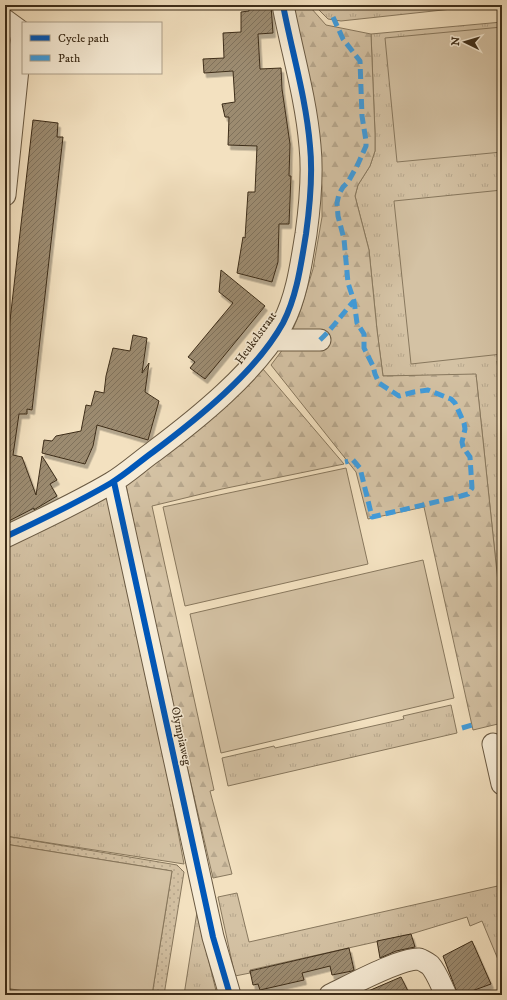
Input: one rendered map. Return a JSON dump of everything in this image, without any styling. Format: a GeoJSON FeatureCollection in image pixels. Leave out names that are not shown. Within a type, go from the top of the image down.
{"type":"FeatureCollection","features":[{"type":"Feature","properties":{"kind":"street","name":"Heukelstraat"},"geometry":{"type":"LineString","coordinates":[[5,537],[76,503],[114,482],[212,405],[254,363],[282,325],[294,296],[301,264],[311,183],[310,146],[302,87],[283,5]]}},
{"type":"Feature","properties":{"kind":"street"},"geometry":{"type":"LineString","coordinates":[[5,20],[20,31],[21,40],[5,195]]}},
{"type":"Feature","properties":{"kind":"street"},"geometry":{"type":"LineString","coordinates":[[271,340],[320,340]]}},
{"type":"Feature","properties":{"kind":"street","name":"Olympiaweg"},"geometry":{"type":"LineString","coordinates":[[114,482],[213,937],[230,995]]}},
{"type":"Feature","properties":{"kind":"street"},"geometry":{"type":"LineString","coordinates":[[493,744],[502,784]]}},
{"type":"Feature","properties":{"kind":"street"},"geometry":{"type":"LineString","coordinates":[[330,995],[390,967],[407,961],[420,959],[429,964],[446,995]]}},
{"type":"Feature","properties":{"kind":"green space"},"geometry":{"type":"Polygon","coordinates":[[[289,5],[306,5],[311,8],[326,25],[371,34],[375,151],[370,166],[358,185],[355,196],[369,250],[383,376],[476,374],[500,601],[503,663],[500,708],[502,723],[473,730],[424,507],[368,519],[356,472],[271,365],[286,345],[299,315],[313,269],[322,217],[322,187],[319,164],[289,5]]]}},
{"type":"Feature","properties":{"kind":"green space"},"geometry":{"type":"Polygon","coordinates":[[[314,5],[489,5],[341,21],[328,19],[314,5]]]}},
{"type":"Feature","properties":{"kind":"green space"},"geometry":{"type":"Polygon","coordinates":[[[502,22],[502,361],[497,361],[502,411],[502,631],[476,375],[383,376],[369,250],[355,196],[358,185],[370,166],[375,151],[371,34],[502,22]]]}},
{"type":"Feature","properties":{"kind":"green space"},"geometry":{"type":"Polygon","coordinates":[[[502,27],[502,152],[397,162],[385,38],[502,27]]]}},
{"type":"Feature","properties":{"kind":"green space"},"geometry":{"type":"Polygon","coordinates":[[[502,190],[502,354],[411,364],[394,201],[502,190]]]}},
{"type":"Feature","properties":{"kind":"green space"},"geometry":{"type":"Polygon","coordinates":[[[263,369],[344,464],[222,489],[152,506],[214,790],[210,791],[232,874],[213,878],[156,633],[125,480],[248,386],[263,369]]]}},
{"type":"Feature","properties":{"kind":"green space"},"geometry":{"type":"Polygon","coordinates":[[[346,468],[368,564],[185,606],[163,507],[346,468]]]}},
{"type":"Feature","properties":{"kind":"green space"},"geometry":{"type":"Polygon","coordinates":[[[107,495],[144,649],[184,864],[5,836],[5,545],[107,495]]]}},
{"type":"Feature","properties":{"kind":"green space"},"geometry":{"type":"Polygon","coordinates":[[[423,560],[454,698],[221,753],[190,614],[423,560]]]}},
{"type":"Feature","properties":{"kind":"green space"},"geometry":{"type":"Polygon","coordinates":[[[451,705],[457,733],[228,786],[222,758],[274,746],[275,748],[404,719],[403,716],[451,705]]]}},
{"type":"Feature","properties":{"kind":"green space"},"geometry":{"type":"Polygon","coordinates":[[[5,836],[177,865],[184,872],[164,995],[152,995],[172,871],[5,844],[5,836]]]}},
{"type":"Feature","properties":{"kind":"green space"},"geometry":{"type":"Polygon","coordinates":[[[5,844],[172,871],[152,995],[49,995],[5,988],[5,844]]]}},
{"type":"Feature","properties":{"kind":"green space"},"geometry":{"type":"Polygon","coordinates":[[[502,885],[502,969],[482,921],[470,926],[467,917],[411,934],[250,970],[250,973],[235,976],[218,897],[237,893],[249,942],[502,885]]]}},
{"type":"Feature","properties":{"kind":"green space"},"geometry":{"type":"Polygon","coordinates":[[[197,912],[217,995],[184,995],[197,912]]]}},
{"type":"Feature","properties":{"kind":"green space"},"geometry":{"type":"Polygon","coordinates":[[[5,988],[49,995],[5,995],[5,988]]]}},
{"type":"Feature","properties":{"kind":"building"},"geometry":{"type":"Polygon","coordinates":[[[249,5],[271,5],[273,33],[258,34],[260,69],[281,68],[282,89],[290,144],[289,176],[291,176],[289,224],[279,224],[278,262],[272,282],[237,273],[243,237],[245,238],[248,192],[255,192],[257,146],[228,145],[229,117],[225,117],[222,104],[235,102],[233,71],[204,73],[203,59],[224,58],[223,33],[241,32],[241,12],[249,11],[249,5]]]}},
{"type":"Feature","properties":{"kind":"building"},"geometry":{"type":"Polygon","coordinates":[[[33,120],[58,123],[57,137],[63,137],[32,410],[27,409],[27,414],[19,414],[13,455],[22,457],[36,495],[42,456],[57,480],[50,484],[57,496],[34,510],[34,508],[5,523],[5,364],[33,120]]]}},
{"type":"Feature","properties":{"kind":"building"},"geometry":{"type":"Polygon","coordinates":[[[221,270],[265,306],[205,379],[190,368],[195,362],[188,357],[233,303],[219,292],[221,270]]]}},
{"type":"Feature","properties":{"kind":"building"},"geometry":{"type":"Polygon","coordinates":[[[133,335],[147,338],[142,373],[149,363],[145,392],[159,401],[148,440],[97,425],[93,446],[85,464],[42,453],[44,440],[52,441],[56,436],[81,431],[86,405],[91,406],[95,391],[104,393],[106,376],[113,348],[130,351],[133,335]]]}},
{"type":"Feature","properties":{"kind":"building"},"geometry":{"type":"Polygon","coordinates":[[[411,934],[415,947],[396,951],[380,958],[377,941],[411,934]]]}},
{"type":"Feature","properties":{"kind":"building"},"geometry":{"type":"Polygon","coordinates":[[[472,941],[491,984],[458,995],[443,956],[472,941]]]}},
{"type":"Feature","properties":{"kind":"building"},"geometry":{"type":"Polygon","coordinates":[[[349,948],[354,970],[352,971],[332,975],[330,966],[302,973],[304,980],[260,990],[258,984],[253,985],[250,971],[349,948]]]}},
{"type":"Feature","properties":{"kind":"building"},"geometry":{"type":"Polygon","coordinates":[[[401,977],[410,995],[359,995],[401,977]]]}},
{"type":"Feature","properties":{"kind":"marked path"},"geometry":{"type":"LineString","coordinates":[[333,17],[343,39],[360,61],[362,116],[366,146],[348,182],[339,194],[337,203],[338,216],[344,239],[348,283],[354,301],[357,323],[364,334],[364,348],[379,383],[399,396],[428,390],[451,399],[455,403],[464,423],[465,429],[462,442],[463,447],[470,457],[472,488],[468,494],[372,517],[360,468],[353,460],[345,462]]}},
{"type":"Feature","properties":{"kind":"marked path"},"geometry":{"type":"LineString","coordinates":[[320,340],[354,301]]}},
{"type":"Feature","properties":{"kind":"marked path"},"geometry":{"type":"LineString","coordinates":[[462,728],[472,725]]}},
{"type":"Feature","properties":{"kind":"cycle path"},"geometry":{"type":"LineString","coordinates":[[5,537],[45,518],[111,483],[170,439],[206,410],[242,377],[271,341],[283,323],[292,302],[300,268],[311,190],[308,128],[283,5]]}},
{"type":"Feature","properties":{"kind":"cycle path"},"geometry":{"type":"LineString","coordinates":[[114,482],[213,937],[230,995]]}}]}
